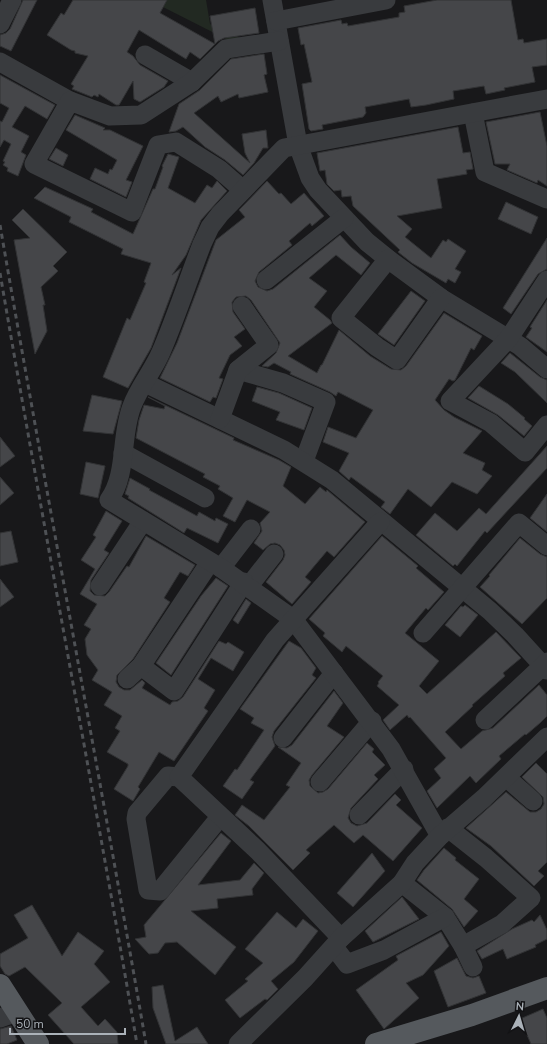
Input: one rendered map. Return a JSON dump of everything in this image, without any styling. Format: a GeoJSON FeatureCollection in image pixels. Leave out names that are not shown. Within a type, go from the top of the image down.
{"type":"FeatureCollection","features":[{"type":"Feature","properties":{"kind":"main road"},"geometry":{"type":"LineString","coordinates":[[0,985],[9,1015],[38,1044]]}},
{"type":"Feature","properties":{"kind":"main road"},"geometry":{"type":"LineString","coordinates":[[376,1044],[472,1014],[544,994]]}},
{"type":"Feature","properties":{"kind":"street"},"geometry":{"type":"LineString","coordinates":[[0,24],[12,0]]}},
{"type":"Feature","properties":{"kind":"street"},"geometry":{"type":"LineString","coordinates":[[272,0],[298,145],[310,178],[318,190],[367,242],[388,259],[441,298],[508,338],[547,369]]}},
{"type":"Feature","properties":{"kind":"street"},"geometry":{"type":"LineString","coordinates":[[276,21],[386,0]]}},
{"type":"Feature","properties":{"kind":"street"},"geometry":{"type":"LineString","coordinates":[[0,62],[70,101],[110,116],[141,115],[192,82],[226,49],[279,41]]}},
{"type":"Feature","properties":{"kind":"street"},"geometry":{"type":"LineString","coordinates":[[146,54],[192,82]]}},
{"type":"Feature","properties":{"kind":"street"},"geometry":{"type":"LineString","coordinates":[[463,946],[502,924],[531,898],[486,858],[444,832],[372,721],[294,619],[246,584],[109,500],[114,493],[119,475],[127,425],[132,406],[160,354],[202,244],[210,227],[220,214],[284,148],[547,99]]}},
{"type":"Feature","properties":{"kind":"street"},"geometry":{"type":"LineString","coordinates":[[70,101],[34,164],[132,212],[158,145],[176,142],[219,169],[243,190]]}},
{"type":"Feature","properties":{"kind":"street"},"geometry":{"type":"LineString","coordinates":[[473,113],[485,172],[547,199]]}},
{"type":"Feature","properties":{"kind":"street"},"geometry":{"type":"LineString","coordinates":[[266,280],[344,218]]}},
{"type":"Feature","properties":{"kind":"street"},"geometry":{"type":"LineString","coordinates":[[388,259],[341,318],[376,346],[397,360],[441,298]]}},
{"type":"Feature","properties":{"kind":"street"},"geometry":{"type":"LineString","coordinates":[[547,280],[508,338],[450,401],[491,423],[524,452],[547,425]]}},
{"type":"Feature","properties":{"kind":"street"},"geometry":{"type":"LineString","coordinates":[[220,419],[238,370],[269,345],[242,306]]}},
{"type":"Feature","properties":{"kind":"street"},"geometry":{"type":"LineString","coordinates":[[238,370],[282,383],[326,402],[304,461]]}},
{"type":"Feature","properties":{"kind":"street"},"geometry":{"type":"LineString","coordinates":[[145,382],[304,461],[332,480],[462,590],[490,611],[516,635],[546,666],[485,720]]}},
{"type":"Feature","properties":{"kind":"street"},"geometry":{"type":"LineString","coordinates":[[123,453],[182,478],[205,498]]}},
{"type":"Feature","properties":{"kind":"street"},"geometry":{"type":"LineString","coordinates":[[100,586],[143,521]]}},
{"type":"Feature","properties":{"kind":"street"},"geometry":{"type":"LineString","coordinates":[[178,777],[275,640],[380,522]]}},
{"type":"Feature","properties":{"kind":"street"},"geometry":{"type":"LineString","coordinates":[[423,633],[519,523],[547,546]]}},
{"type":"Feature","properties":{"kind":"street"},"geometry":{"type":"LineString","coordinates":[[127,679],[141,666],[216,565],[251,529]]}},
{"type":"Feature","properties":{"kind":"street"},"geometry":{"type":"LineString","coordinates":[[141,666],[174,691],[246,584],[274,554]]}},
{"type":"Feature","properties":{"kind":"street"},"geometry":{"type":"LineString","coordinates":[[283,738],[334,673]]}},
{"type":"Feature","properties":{"kind":"street"},"geometry":{"type":"LineString","coordinates":[[320,782],[372,721]]}},
{"type":"Feature","properties":{"kind":"street"},"geometry":{"type":"LineString","coordinates":[[238,1044],[337,943],[402,883],[415,863],[444,832],[484,798],[547,737]]}},
{"type":"Feature","properties":{"kind":"street"},"geometry":{"type":"LineString","coordinates":[[358,815],[404,769]]}},
{"type":"Feature","properties":{"kind":"street"},"geometry":{"type":"LineString","coordinates":[[220,816],[160,891],[148,890],[136,824],[137,813],[168,776],[178,777],[258,851],[337,943],[347,964],[384,950],[445,917]]}},
{"type":"Feature","properties":{"kind":"street"},"geometry":{"type":"LineString","coordinates":[[506,777],[533,801]]}},
{"type":"Feature","properties":{"kind":"street"},"geometry":{"type":"LineString","coordinates":[[402,883],[445,917],[463,946],[473,967]]}},
{"type":"Feature","properties":{"kind":"shaded area"},"geometry":{"type":"Polygon","coordinates":[[[164,0],[206,0],[210,24],[249,42],[238,45],[161,6],[164,0]]]}},
{"type":"Feature","properties":{"kind":"building"},"geometry":{"type":"Polygon","coordinates":[[[23,0],[37,0],[11,51],[0,46],[0,35],[6,33],[10,29],[23,0]]]}},
{"type":"Feature","properties":{"kind":"building"},"geometry":{"type":"Polygon","coordinates":[[[73,0],[167,0],[160,13],[215,44],[200,59],[190,52],[186,59],[139,30],[127,52],[133,56],[140,65],[168,81],[164,87],[140,102],[134,99],[133,81],[119,105],[116,105],[99,94],[98,97],[94,95],[92,97],[72,89],[74,86],[71,84],[88,56],[75,53],[75,51],[47,35],[61,13],[64,15],[73,0]]]}},
{"type":"Feature","properties":{"kind":"building"},"geometry":{"type":"Polygon","coordinates":[[[437,0],[511,0],[518,40],[523,39],[524,43],[547,39],[547,65],[532,67],[535,82],[504,88],[505,90],[486,94],[484,86],[453,91],[454,99],[426,105],[411,107],[409,99],[365,107],[366,113],[363,117],[322,125],[323,129],[311,131],[309,129],[302,84],[312,82],[304,44],[301,45],[298,28],[341,20],[342,24],[347,23],[348,26],[399,17],[399,13],[405,12],[404,6],[437,0]]]}},
{"type":"Feature","properties":{"kind":"building"},"geometry":{"type":"Polygon","coordinates":[[[255,8],[259,33],[224,38],[215,44],[210,16],[255,8]]]}},
{"type":"Feature","properties":{"kind":"building"},"geometry":{"type":"Polygon","coordinates":[[[264,54],[267,74],[264,75],[268,92],[239,98],[238,94],[221,102],[218,96],[194,113],[250,163],[245,153],[242,134],[266,130],[268,148],[263,148],[254,163],[243,175],[225,160],[205,147],[183,127],[176,131],[169,132],[179,104],[200,90],[231,59],[264,54]]]}},
{"type":"Feature","properties":{"kind":"building"},"geometry":{"type":"Polygon","coordinates":[[[0,75],[55,105],[47,119],[25,106],[12,127],[29,136],[21,152],[26,155],[18,176],[7,171],[8,168],[3,165],[5,162],[3,161],[11,144],[4,140],[0,147],[0,121],[2,122],[9,108],[0,103],[0,75]]]}},
{"type":"Feature","properties":{"kind":"building"},"geometry":{"type":"Polygon","coordinates":[[[540,112],[547,146],[547,186],[538,180],[537,183],[507,170],[510,164],[495,164],[486,122],[540,112]]]}},
{"type":"Feature","properties":{"kind":"building"},"geometry":{"type":"Polygon","coordinates":[[[75,115],[105,128],[103,130],[110,130],[143,146],[126,180],[132,182],[126,197],[90,179],[95,168],[108,174],[110,169],[112,170],[117,160],[66,130],[75,115]]]}},
{"type":"Feature","properties":{"kind":"building"},"geometry":{"type":"Polygon","coordinates":[[[458,127],[463,153],[470,152],[473,169],[466,170],[467,174],[437,179],[442,208],[397,216],[412,229],[405,237],[431,258],[443,240],[446,242],[448,239],[466,251],[455,269],[461,272],[455,283],[448,279],[446,283],[412,263],[398,252],[400,250],[353,206],[351,196],[342,197],[341,190],[334,191],[327,184],[325,170],[320,171],[317,153],[458,127]]]}},
{"type":"Feature","properties":{"kind":"building"},"geometry":{"type":"Polygon","coordinates":[[[56,148],[68,155],[63,166],[49,159],[56,148]]]}},
{"type":"Feature","properties":{"kind":"building"},"geometry":{"type":"Polygon","coordinates":[[[168,154],[179,157],[168,188],[195,203],[207,185],[212,188],[217,181],[227,191],[201,220],[186,255],[172,275],[181,268],[151,348],[128,388],[103,377],[127,318],[130,320],[146,283],[144,282],[151,263],[121,254],[123,249],[69,222],[71,217],[34,198],[45,187],[93,209],[91,212],[133,234],[153,189],[155,189],[163,167],[162,166],[168,154]]]}},
{"type":"Feature","properties":{"kind":"building"},"geometry":{"type":"Polygon","coordinates":[[[267,181],[291,204],[304,193],[324,216],[312,226],[310,223],[289,241],[292,245],[259,272],[255,281],[258,287],[267,291],[273,289],[340,235],[351,247],[370,263],[361,275],[336,255],[309,278],[327,291],[314,307],[332,323],[288,356],[317,373],[339,330],[370,356],[391,369],[401,370],[406,366],[444,313],[482,336],[474,350],[471,348],[455,380],[453,381],[449,379],[435,400],[444,410],[454,417],[482,431],[463,453],[485,463],[482,470],[492,476],[477,494],[452,482],[431,507],[408,489],[390,514],[381,507],[385,502],[351,477],[349,480],[339,471],[349,453],[323,442],[328,427],[356,438],[373,410],[338,392],[336,396],[290,374],[291,372],[274,363],[268,367],[262,366],[276,353],[280,343],[251,300],[246,296],[236,297],[232,302],[233,312],[245,329],[234,337],[242,346],[230,355],[219,378],[223,379],[216,398],[213,397],[210,402],[160,378],[177,343],[216,240],[245,217],[239,210],[267,181]]]}},
{"type":"Feature","properties":{"kind":"building"},"geometry":{"type":"Polygon","coordinates":[[[506,202],[538,217],[531,234],[498,219],[506,202]]]}},
{"type":"Feature","properties":{"kind":"building"},"geometry":{"type":"Polygon","coordinates":[[[23,209],[67,252],[53,266],[58,271],[41,287],[45,305],[43,305],[47,331],[35,354],[14,240],[30,238],[12,220],[23,209]]]}},
{"type":"Feature","properties":{"kind":"building"},"geometry":{"type":"Polygon","coordinates":[[[547,238],[547,269],[538,274],[511,314],[503,308],[547,238]]]}},
{"type":"Feature","properties":{"kind":"building"},"geometry":{"type":"Polygon","coordinates":[[[411,291],[425,301],[394,345],[378,334],[411,291]]]}},
{"type":"Feature","properties":{"kind":"building"},"geometry":{"type":"Polygon","coordinates":[[[547,300],[547,352],[526,337],[532,328],[530,327],[547,300]]]}},
{"type":"Feature","properties":{"kind":"building"},"geometry":{"type":"Polygon","coordinates":[[[510,353],[540,377],[547,380],[547,403],[515,372],[501,363],[510,353]]]}},
{"type":"Feature","properties":{"kind":"building"},"geometry":{"type":"Polygon","coordinates":[[[479,386],[508,404],[525,418],[524,419],[532,426],[524,436],[498,415],[468,398],[479,386]]]}},
{"type":"Feature","properties":{"kind":"building"},"geometry":{"type":"Polygon","coordinates":[[[257,387],[279,393],[312,408],[304,430],[276,420],[280,412],[252,401],[257,387]]]}},
{"type":"Feature","properties":{"kind":"building"},"geometry":{"type":"Polygon","coordinates":[[[92,395],[122,401],[113,434],[83,431],[92,395]]]}},
{"type":"Feature","properties":{"kind":"building"},"geometry":{"type":"Polygon","coordinates":[[[148,397],[234,438],[233,440],[279,460],[291,467],[283,486],[305,504],[320,487],[326,492],[327,490],[365,522],[334,557],[327,551],[305,577],[311,582],[292,604],[266,582],[283,560],[285,555],[284,550],[280,545],[275,543],[270,544],[263,550],[254,543],[262,531],[260,523],[270,512],[247,500],[235,522],[223,516],[233,498],[218,489],[220,486],[203,477],[205,474],[136,438],[139,420],[144,405],[164,409],[165,406],[148,397]]]}},
{"type":"Feature","properties":{"kind":"building"},"geometry":{"type":"Polygon","coordinates":[[[0,437],[15,456],[0,467],[0,437]]]}},
{"type":"Feature","properties":{"kind":"building"},"geometry":{"type":"Polygon","coordinates":[[[547,446],[547,468],[487,533],[485,531],[457,566],[455,564],[453,566],[416,535],[435,513],[457,531],[479,508],[486,514],[547,446]]]}},
{"type":"Feature","properties":{"kind":"building"},"geometry":{"type":"Polygon","coordinates":[[[86,462],[105,466],[98,498],[80,494],[86,462]]]}},
{"type":"Feature","properties":{"kind":"building"},"geometry":{"type":"Polygon","coordinates":[[[0,477],[14,493],[0,505],[0,477]]]}},
{"type":"Feature","properties":{"kind":"building"},"geometry":{"type":"Polygon","coordinates":[[[130,478],[197,516],[199,512],[215,521],[216,518],[228,524],[218,543],[187,528],[184,533],[128,498],[129,496],[125,494],[130,478]]]}},
{"type":"Feature","properties":{"kind":"building"},"geometry":{"type":"Polygon","coordinates":[[[547,494],[547,532],[530,518],[547,494]]]}},
{"type":"Feature","properties":{"kind":"building"},"geometry":{"type":"Polygon","coordinates":[[[106,511],[122,521],[104,550],[109,553],[91,580],[90,591],[94,595],[105,596],[109,592],[127,566],[129,567],[146,536],[195,565],[188,576],[180,572],[164,598],[170,602],[133,659],[117,675],[116,682],[119,687],[124,690],[130,690],[142,680],[145,683],[142,688],[170,705],[172,702],[178,701],[183,697],[219,641],[226,644],[228,642],[244,652],[233,671],[211,658],[198,679],[215,690],[204,708],[208,711],[174,761],[159,752],[138,787],[140,789],[133,801],[114,789],[128,766],[128,764],[107,752],[120,731],[115,728],[122,716],[104,705],[112,692],[92,680],[98,670],[87,655],[85,639],[91,629],[84,625],[97,604],[80,594],[95,569],[81,560],[96,537],[93,535],[106,511]]]}},
{"type":"Feature","properties":{"kind":"building"},"geometry":{"type":"Polygon","coordinates":[[[11,531],[18,562],[0,566],[0,533],[11,531]]]}},
{"type":"Feature","properties":{"kind":"building"},"geometry":{"type":"Polygon","coordinates":[[[382,536],[418,566],[416,568],[444,592],[428,610],[426,608],[405,633],[439,661],[419,686],[427,694],[496,632],[521,658],[503,673],[505,676],[472,705],[473,706],[445,732],[461,749],[482,731],[493,728],[539,685],[547,695],[547,716],[499,756],[501,759],[476,783],[470,776],[437,808],[427,791],[441,778],[434,769],[446,758],[407,715],[390,730],[383,720],[399,705],[377,686],[379,683],[378,682],[383,676],[346,646],[342,652],[323,636],[325,633],[309,619],[382,536]]]}},
{"type":"Feature","properties":{"kind":"building"},"geometry":{"type":"Polygon","coordinates":[[[520,538],[540,554],[547,557],[547,598],[522,624],[480,587],[520,538]]]}},
{"type":"Feature","properties":{"kind":"building"},"geometry":{"type":"Polygon","coordinates":[[[216,578],[228,586],[171,675],[156,663],[201,596],[216,578]]]}},
{"type":"Feature","properties":{"kind":"building"},"geometry":{"type":"Polygon","coordinates":[[[0,579],[14,597],[0,607],[0,579]]]}},
{"type":"Feature","properties":{"kind":"building"},"geometry":{"type":"Polygon","coordinates":[[[246,599],[251,603],[238,624],[233,620],[246,599]]]}},
{"type":"Feature","properties":{"kind":"building"},"geometry":{"type":"Polygon","coordinates":[[[465,605],[478,615],[460,637],[445,625],[461,606],[463,607],[465,605]]]}},
{"type":"Feature","properties":{"kind":"building"},"geometry":{"type":"Polygon","coordinates":[[[289,641],[301,648],[316,668],[312,675],[316,678],[274,731],[272,737],[275,746],[250,780],[254,782],[242,799],[223,786],[235,769],[237,770],[264,730],[251,723],[254,718],[240,709],[289,641]]]}},
{"type":"Feature","properties":{"kind":"building"},"geometry":{"type":"Polygon","coordinates":[[[334,691],[343,703],[327,726],[344,737],[312,775],[309,780],[310,786],[318,793],[328,789],[367,743],[374,749],[372,752],[385,765],[374,775],[378,779],[351,808],[348,818],[351,823],[357,826],[367,823],[395,794],[401,800],[396,805],[422,828],[393,861],[363,835],[354,843],[334,825],[306,850],[310,853],[293,870],[249,826],[235,815],[242,805],[264,820],[290,787],[286,785],[301,763],[278,747],[287,748],[292,745],[334,691]]]}},
{"type":"Feature","properties":{"kind":"building"},"geometry":{"type":"Polygon","coordinates":[[[536,763],[547,774],[547,862],[538,871],[544,876],[534,886],[491,846],[466,828],[506,792],[530,812],[536,812],[541,809],[544,804],[543,797],[522,777],[536,763]]]}},
{"type":"Feature","properties":{"kind":"building"},"geometry":{"type":"Polygon","coordinates":[[[221,833],[231,841],[198,885],[240,880],[254,863],[264,873],[252,889],[253,895],[217,899],[218,908],[191,911],[236,947],[215,975],[177,942],[165,943],[158,953],[149,954],[135,939],[146,937],[144,925],[221,833]]]}},
{"type":"Feature","properties":{"kind":"building"},"geometry":{"type":"Polygon","coordinates":[[[444,848],[456,858],[455,860],[479,879],[464,899],[478,911],[464,927],[452,909],[417,880],[444,848]]]}},
{"type":"Feature","properties":{"kind":"building"},"geometry":{"type":"Polygon","coordinates":[[[372,853],[385,871],[353,907],[337,893],[372,853]]]}},
{"type":"Feature","properties":{"kind":"building"},"geometry":{"type":"Polygon","coordinates":[[[402,897],[419,919],[373,942],[365,931],[402,897]]]}},
{"type":"Feature","properties":{"kind":"building"},"geometry":{"type":"Polygon","coordinates":[[[32,905],[62,956],[78,932],[104,951],[94,964],[110,982],[81,1007],[98,1026],[105,1019],[117,1032],[118,1044],[74,1044],[48,1015],[62,1003],[25,967],[9,976],[5,974],[0,966],[0,954],[28,938],[14,915],[32,905]]]}},
{"type":"Feature","properties":{"kind":"building"},"geometry":{"type":"Polygon","coordinates":[[[277,912],[296,928],[303,919],[318,931],[294,962],[271,981],[278,989],[267,1000],[265,999],[240,1018],[225,1000],[248,981],[245,979],[263,963],[245,949],[277,912]]]}},
{"type":"Feature","properties":{"kind":"building"},"geometry":{"type":"Polygon","coordinates":[[[540,915],[547,930],[547,939],[535,945],[536,947],[507,959],[503,949],[482,959],[477,951],[512,929],[532,920],[534,922],[540,915]]]}},
{"type":"Feature","properties":{"kind":"building"},"geometry":{"type":"Polygon","coordinates":[[[441,932],[449,946],[423,975],[406,983],[419,998],[384,1029],[356,990],[398,960],[396,956],[441,932]]]}},
{"type":"Feature","properties":{"kind":"building"},"geometry":{"type":"Polygon","coordinates":[[[457,958],[466,976],[473,978],[479,976],[486,993],[448,1007],[434,971],[457,958]]]}},
{"type":"Feature","properties":{"kind":"building"},"geometry":{"type":"Polygon","coordinates":[[[163,985],[175,1041],[197,1027],[208,1044],[166,1044],[153,1008],[152,987],[163,985]]]}},
{"type":"Feature","properties":{"kind":"building"},"geometry":{"type":"Polygon","coordinates":[[[543,1009],[547,1018],[547,1044],[531,1044],[520,1019],[543,1009]]]}},
{"type":"Feature","properties":{"kind":"building"},"geometry":{"type":"Polygon","coordinates":[[[11,1026],[17,1040],[7,1044],[0,1044],[0,1029],[11,1026]]]}},
{"type":"Feature","properties":{"kind":"railway"},"geometry":{"type":"LineString","coordinates":[[0,225],[146,1044]]}},
{"type":"Feature","properties":{"kind":"railway"},"geometry":{"type":"LineString","coordinates":[[0,273],[137,1044]]}}]}
